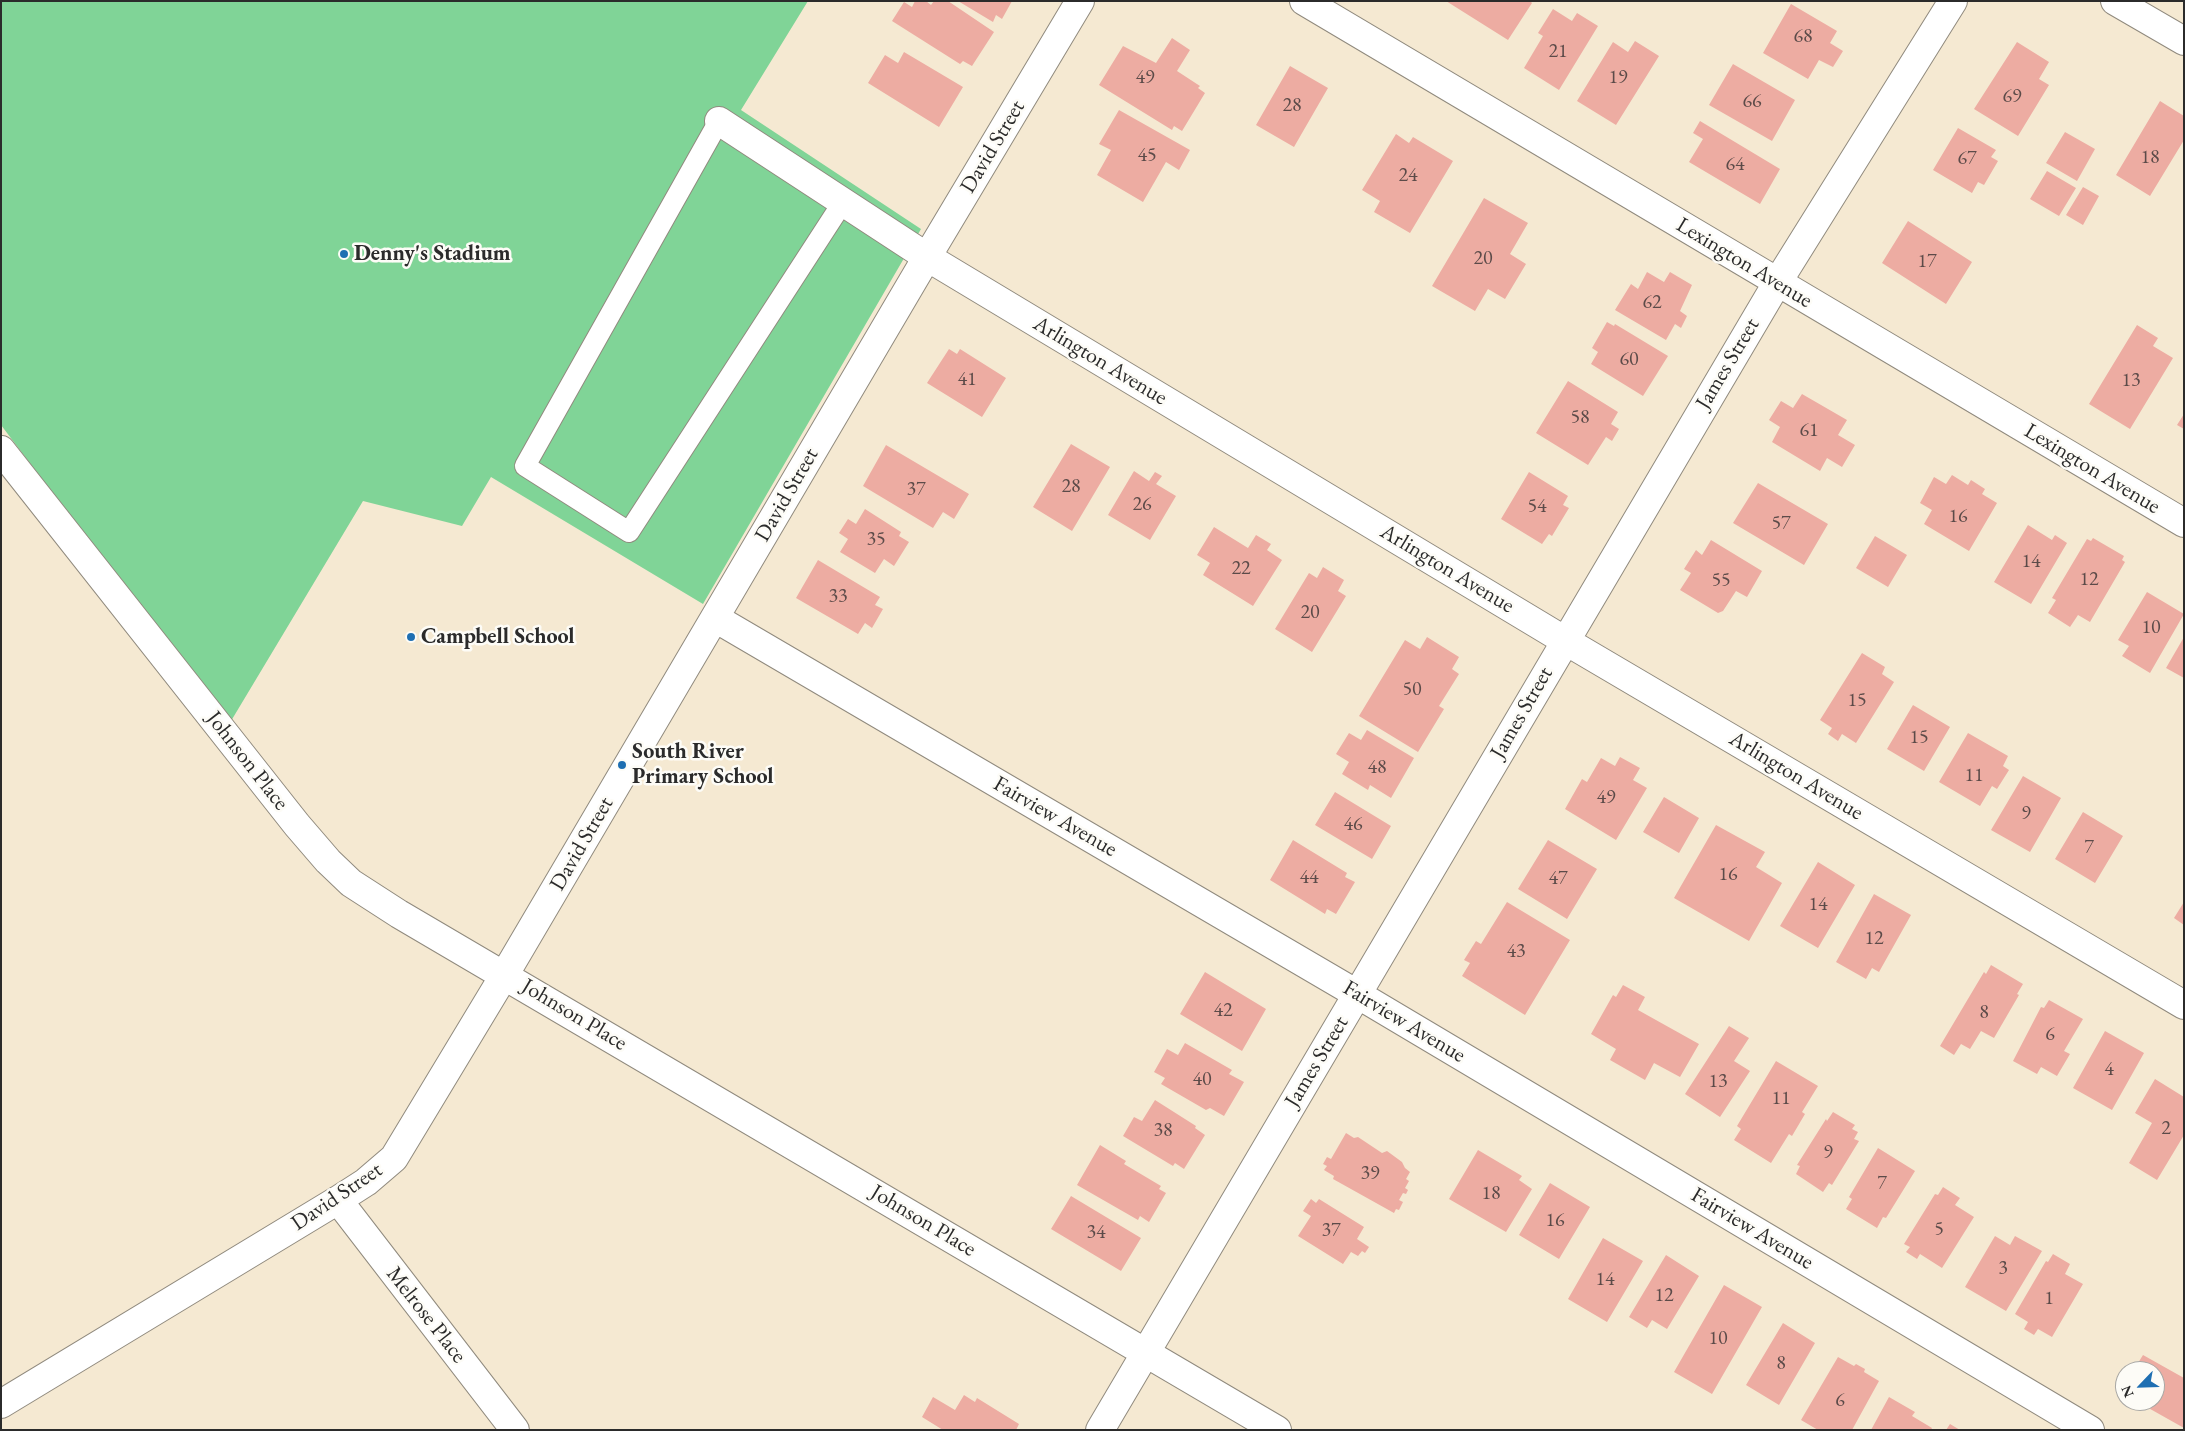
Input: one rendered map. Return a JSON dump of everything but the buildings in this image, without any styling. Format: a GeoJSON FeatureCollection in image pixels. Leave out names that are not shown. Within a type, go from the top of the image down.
{"type":"FeatureCollection","features":[{"type":"Feature","properties":{"kind":"street","name":"David Street"},"geometry":{"type":"LineString","coordinates":[[1,1404],[338,1200],[366,1182],[394,1158],[505,974],[1080,1]]}},
{"type":"Feature","properties":{"kind":"street","name":"Lexington Avenue"},"geometry":{"type":"LineString","coordinates":[[1304,1],[2184,523]]}},
{"type":"Feature","properties":{"kind":"street","name":"James Street"},"geometry":{"type":"LineString","coordinates":[[1100,1430],[1564,640],[1777,283],[1953,1]]}},
{"type":"Feature","properties":{"kind":"street"},"geometry":{"type":"LineString","coordinates":[[2115,1],[2184,41]]}},
{"type":"Feature","properties":{"kind":"street","name":"Arlington Avenue"},"geometry":{"type":"LineString","coordinates":[[719,120],[927,257],[1564,640],[2184,1005]]}},
{"type":"Feature","properties":{"kind":"street","name":"Johnson Place"},"geometry":{"type":"LineString","coordinates":[[1,450],[328,861],[350,883],[1277,1430]]}},
{"type":"Feature","properties":{"kind":"street","name":"Fairview Avenue"},"geometry":{"type":"LineString","coordinates":[[715,618],[1357,994],[2090,1430]]}},
{"type":"Feature","properties":{"kind":"street","name":"Melrose Place"},"geometry":{"type":"LineString","coordinates":[[338,1200],[515,1430]]}},
{"type":"Feature","properties":{"kind":"lane"},"geometry":{"type":"LineString","coordinates":[[719,120],[525,466],[630,532],[843,202]]}},
{"type":"Feature","properties":{"kind":"green space"},"geometry":{"type":"Polygon","coordinates":[[[1,1],[808,1],[741,110],[921,229],[703,604],[491,477],[462,526],[363,501],[228,726],[1,425],[1,1]]]}},
{"type":"Feature","properties":{"kind":"place","name":"Denny's Stadium"},"geometry":{"type":"Point","coordinates":[344,254]}},
{"type":"Feature","properties":{"kind":"place","name":"Campbell School"},"geometry":{"type":"Point","coordinates":[411,637]}},
{"type":"Feature","properties":{"kind":"place","name":"South River Primary School"},"geometry":{"type":"Point","coordinates":[622,765]}}]}
